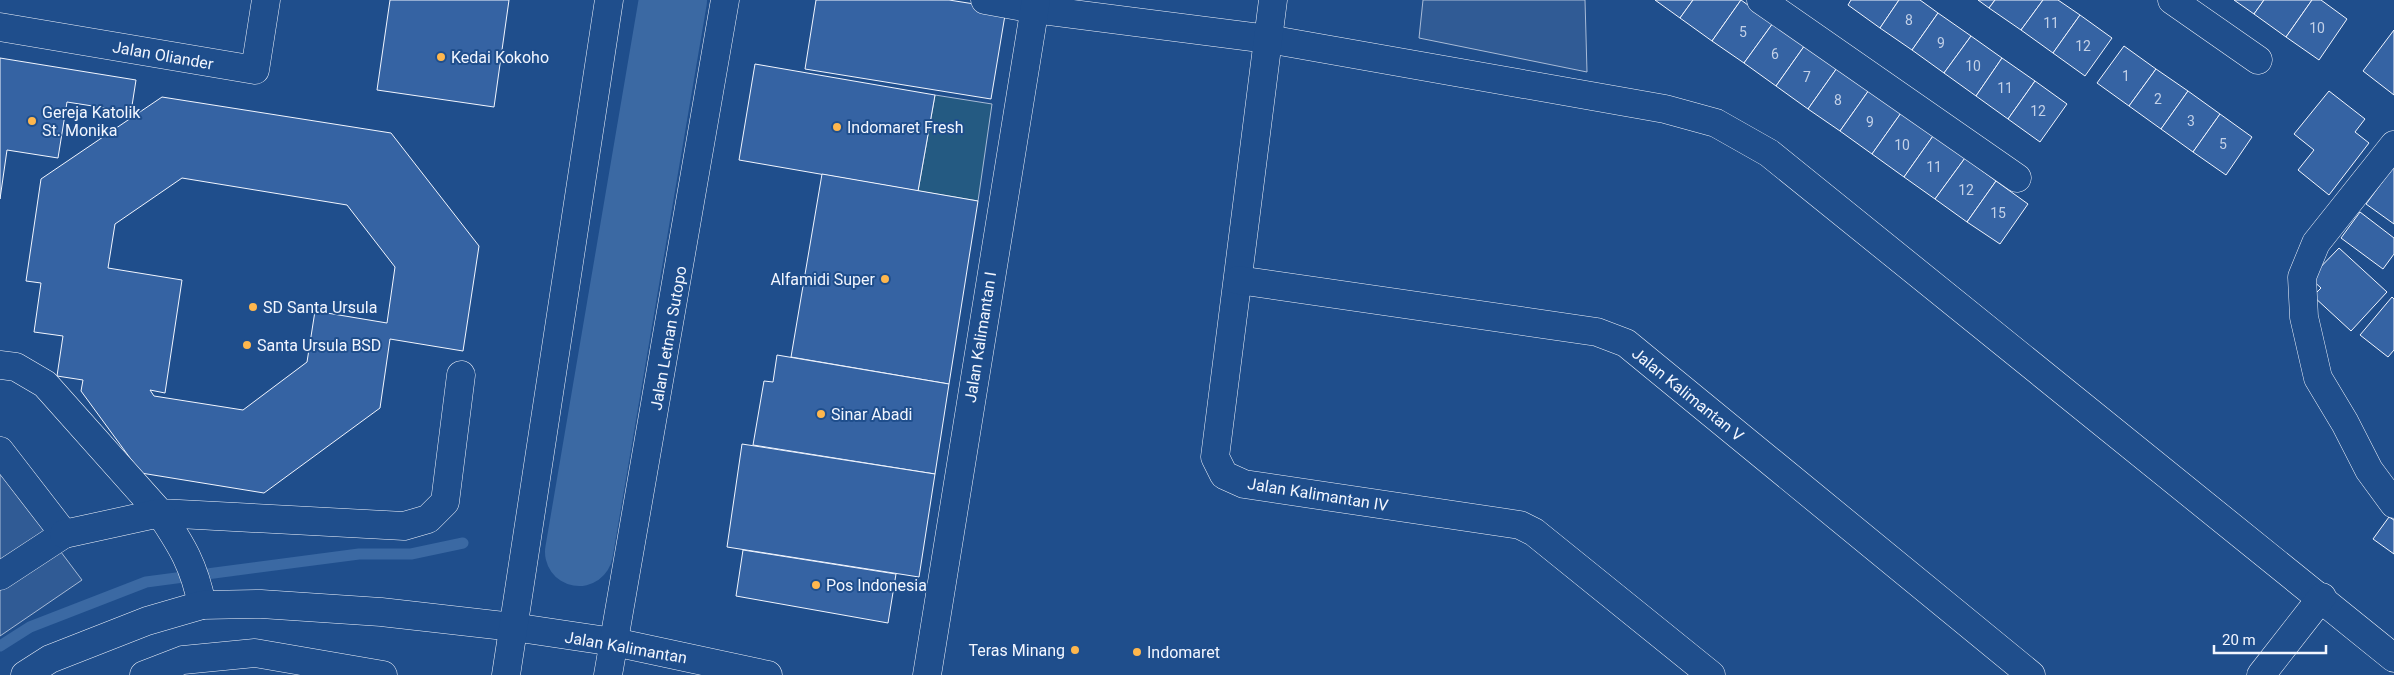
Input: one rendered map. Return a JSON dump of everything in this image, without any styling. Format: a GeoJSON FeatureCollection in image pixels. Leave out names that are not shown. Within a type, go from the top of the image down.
{"type":"FeatureCollection","features":[{"type":"Feature","properties":{"kind":"street","name":"Jalan Oliander"},"geometry":{"type":"LineString","coordinates":[[0,27],[255,70],[266,0]]}},
{"type":"Feature","properties":{"kind":"street"},"geometry":{"type":"LineString","coordinates":[[506,675],[609,0]]}},
{"type":"Feature","properties":{"kind":"street","name":"Jalan Letnan Sutopo"},"geometry":{"type":"LineString","coordinates":[[608,675],[725,0]]}},
{"type":"Feature","properties":{"kind":"street"},"geometry":{"type":"LineString","coordinates":[[985,0],[1035,5],[1268,39],[1665,109],[1716,123],[1769,153],[2322,597],[2394,658]]}},
{"type":"Feature","properties":{"kind":"street","name":"Jalan Kalimantan IV"},"geometry":{"type":"LineString","coordinates":[[1273,0],[1215,456],[1224,474],[1244,484],[1520,525],[1534,532],[1711,675]]}},
{"type":"Feature","properties":{"kind":"street"},"geometry":{"type":"LineString","coordinates":[[1761,0],[2017,178]]}},
{"type":"Feature","properties":{"kind":"street"},"geometry":{"type":"LineString","coordinates":[[2172,0],[2258,60]]}},
{"type":"Feature","properties":{"kind":"street","name":"Jalan Kalimantan I"},"geometry":{"type":"LineString","coordinates":[[927,675],[1035,5]]}},
{"type":"Feature","properties":{"kind":"street"},"geometry":{"type":"LineString","coordinates":[[2394,145],[2316,243],[2302,277],[2304,317],[2318,378],[2369,470],[2394,504]]}},
{"type":"Feature","properties":{"kind":"street","name":"Jalan Kalimantan V"},"geometry":{"type":"LineString","coordinates":[[1238,280],[1597,332],[1626,343],[2031,675]]}},
{"type":"Feature","properties":{"kind":"street"},"geometry":{"type":"LineString","coordinates":[[0,365],[16,367],[45,384],[160,513],[184,549],[200,594]]}},
{"type":"Feature","properties":{"kind":"street"},"geometry":{"type":"LineString","coordinates":[[0,576],[64,534],[160,513],[404,526],[428,519],[445,502],[461,375]]}},
{"type":"Feature","properties":{"kind":"street"},"geometry":{"type":"LineString","coordinates":[[4,463],[64,534]]}},
{"type":"Feature","properties":{"kind":"street","name":"Jalan Kalimantan"},"geometry":{"type":"LineString","coordinates":[[25,675],[50,659],[147,621],[200,594],[261,604],[381,612],[513,627],[614,642],[768,675]]}},
{"type":"Feature","properties":{"kind":"street"},"geometry":{"type":"LineString","coordinates":[[2260,675],[2322,597]]}},
{"type":"Feature","properties":{"kind":"street"},"geometry":{"type":"LineString","coordinates":[[144,675],[183,660],[255,653],[383,675]]}},
{"type":"Feature","properties":{"kind":"shaded area"},"geometry":{"type":"Polygon","coordinates":[[[1423,0],[1585,0],[1587,72],[1419,38],[1423,0]]]}},
{"type":"Feature","properties":{"kind":"shaded area"},"geometry":{"type":"Polygon","coordinates":[[[935,95],[992,104],[978,201],[918,191],[935,95]]]}},
{"type":"Feature","properties":{"kind":"shaded area"},"geometry":{"type":"Polygon","coordinates":[[[0,471],[82,580],[0,636],[0,471]]]}},
{"type":"Feature","properties":{"kind":"building"},"geometry":{"type":"Polygon","coordinates":[[[390,0],[509,0],[494,107],[377,90],[390,0]]]}},
{"type":"Feature","properties":{"kind":"building"},"geometry":{"type":"Polygon","coordinates":[[[816,0],[949,0],[1006,9],[991,99],[805,69],[816,0]]]}},
{"type":"Feature","properties":{"kind":"building"},"geometry":{"type":"Polygon","coordinates":[[[1655,0],[1693,0],[1680,18],[1655,0]]]}},
{"type":"Feature","properties":{"kind":"building"},"geometry":{"type":"Polygon","coordinates":[[[1693,0],[1741,0],[1712,41],[1680,18],[1693,0]]]}},
{"type":"Feature","properties":{"kind":"building"},"geometry":{"type":"Polygon","coordinates":[[[1741,0],[1773,23],[1744,63],[1712,41],[1741,0]]]}},
{"type":"Feature","properties":{"kind":"building"},"geometry":{"type":"Polygon","coordinates":[[[1851,0],[1899,0],[1880,28],[1848,5],[1851,0]]]}},
{"type":"Feature","properties":{"kind":"building"},"geometry":{"type":"Polygon","coordinates":[[[1899,0],[1920,0],[1938,13],[1912,50],[1880,28],[1899,0]]]}},
{"type":"Feature","properties":{"kind":"building"},"geometry":{"type":"Polygon","coordinates":[[[1978,0],[1995,0],[1989,8],[1978,0]]]}},
{"type":"Feature","properties":{"kind":"building"},"geometry":{"type":"Polygon","coordinates":[[[1995,0],[2043,0],[2021,30],[1989,8],[1995,0]]]}},
{"type":"Feature","properties":{"kind":"building"},"geometry":{"type":"Polygon","coordinates":[[[2043,0],[2058,0],[2080,15],[2053,53],[2021,30],[2043,0]]]}},
{"type":"Feature","properties":{"kind":"building"},"geometry":{"type":"Polygon","coordinates":[[[2234,0],[2264,0],[2254,14],[2234,0]]]}},
{"type":"Feature","properties":{"kind":"building"},"geometry":{"type":"Polygon","coordinates":[[[2264,0],[2312,0],[2286,37],[2254,14],[2264,0]]]}},
{"type":"Feature","properties":{"kind":"building"},"geometry":{"type":"Polygon","coordinates":[[[2312,0],[2321,0],[2347,19],[2319,60],[2286,37],[2312,0]]]}},
{"type":"Feature","properties":{"kind":"building"},"geometry":{"type":"Polygon","coordinates":[[[1938,13],[1971,36],[1944,73],[1912,50],[1938,13]]]}},
{"type":"Feature","properties":{"kind":"building"},"geometry":{"type":"Polygon","coordinates":[[[2080,15],[2112,38],[2085,76],[2053,53],[2080,15]]]}},
{"type":"Feature","properties":{"kind":"building"},"geometry":{"type":"Polygon","coordinates":[[[1773,23],[1805,45],[1776,86],[1744,63],[1773,23]]]}},
{"type":"Feature","properties":{"kind":"building"},"geometry":{"type":"Polygon","coordinates":[[[2394,30],[2394,95],[2363,71],[2394,30]]]}},
{"type":"Feature","properties":{"kind":"building"},"geometry":{"type":"Polygon","coordinates":[[[1971,36],[2002,58],[1976,96],[1944,73],[1971,36]]]}},
{"type":"Feature","properties":{"kind":"building"},"geometry":{"type":"Polygon","coordinates":[[[1805,45],[1837,68],[1808,109],[1776,86],[1805,45]]]}},
{"type":"Feature","properties":{"kind":"building"},"geometry":{"type":"Polygon","coordinates":[[[2124,46],[2156,69],[2129,106],[2097,83],[2124,46]]]}},
{"type":"Feature","properties":{"kind":"building","name":"Gereja Katolik St. Monika"},"geometry":{"type":"Polygon","coordinates":[[[0,58],[136,80],[131,112],[67,102],[58,158],[7,150],[0,199],[0,58]]]}},
{"type":"Feature","properties":{"kind":"building"},"geometry":{"type":"Polygon","coordinates":[[[2002,58],[2035,81],[2008,119],[1976,96],[2002,58]]]}},
{"type":"Feature","properties":{"kind":"building","name":"Indomaret Fresh"},"geometry":{"type":"Polygon","coordinates":[[[755,64],[935,95],[918,191],[739,160],[755,64]]]}},
{"type":"Feature","properties":{"kind":"building"},"geometry":{"type":"Polygon","coordinates":[[[1837,68],[1869,90],[1840,131],[1808,109],[1837,68]]]}},
{"type":"Feature","properties":{"kind":"building"},"geometry":{"type":"Polygon","coordinates":[[[2156,69],[2188,91],[2161,129],[2129,106],[2156,69]]]}},
{"type":"Feature","properties":{"kind":"building"},"geometry":{"type":"Polygon","coordinates":[[[2035,81],[2067,104],[2040,142],[2008,119],[2035,81]]]}},
{"type":"Feature","properties":{"kind":"building"},"geometry":{"type":"Polygon","coordinates":[[[1869,90],[1901,113],[1872,154],[1840,131],[1869,90]]]}},
{"type":"Feature","properties":{"kind":"building"},"geometry":{"type":"Polygon","coordinates":[[[2188,91],[2220,114],[2193,152],[2161,129],[2188,91]]]}},
{"type":"Feature","properties":{"kind":"building"},"geometry":{"type":"Polygon","coordinates":[[[2329,91],[2365,119],[2355,132],[2369,143],[2329,195],[2298,170],[2314,150],[2294,134],[2329,91]]]}},
{"type":"Feature","properties":{"kind":"building","name":"SD Santa Ursula"},"geometry":{"type":"Polygon","coordinates":[[[162,97],[391,133],[479,246],[463,351],[390,339],[380,408],[264,493],[141,473],[81,391],[83,380],[57,376],[63,336],[34,332],[41,283],[26,281],[41,179],[162,97]],[[182,178],[115,224],[108,268],[182,280],[165,393],[150,390],[154,396],[243,410],[307,362],[315,311],[387,323],[395,267],[347,205],[182,178]]]}},
{"type":"Feature","properties":{"kind":"building"},"geometry":{"type":"Polygon","coordinates":[[[1901,113],[1933,136],[1904,177],[1872,154],[1901,113]]]}},
{"type":"Feature","properties":{"kind":"building"},"geometry":{"type":"Polygon","coordinates":[[[2220,114],[2252,137],[2226,175],[2193,152],[2220,114]]]}},
{"type":"Feature","properties":{"kind":"building"},"geometry":{"type":"Polygon","coordinates":[[[1933,136],[1965,158],[1935,199],[1904,177],[1933,136]]]}},
{"type":"Feature","properties":{"kind":"building"},"geometry":{"type":"Polygon","coordinates":[[[1965,158],[1996,181],[1967,222],[1935,199],[1965,158]]]}},
{"type":"Feature","properties":{"kind":"building"},"geometry":{"type":"Polygon","coordinates":[[[2394,166],[2394,224],[2366,204],[2394,166]]]}},
{"type":"Feature","properties":{"kind":"building","name":"Alfamidi Super"},"geometry":{"type":"Polygon","coordinates":[[[822,174],[978,201],[949,384],[791,357],[822,174]]]}},
{"type":"Feature","properties":{"kind":"building"},"geometry":{"type":"Polygon","coordinates":[[[1996,181],[2028,204],[2000,244],[1967,222],[1996,181]]]}},
{"type":"Feature","properties":{"kind":"building"},"geometry":{"type":"Polygon","coordinates":[[[2360,212],[2394,238],[2394,254],[2383,269],[2341,238],[2360,212]]]}},
{"type":"Feature","properties":{"kind":"building"},"geometry":{"type":"Polygon","coordinates":[[[2339,248],[2387,292],[2351,331],[2313,296],[2321,288],[2310,278],[2339,248]]]}},
{"type":"Feature","properties":{"kind":"building"},"geometry":{"type":"Polygon","coordinates":[[[2392,297],[2394,299],[2394,350],[2388,357],[2360,335],[2392,297]]]}},
{"type":"Feature","properties":{"kind":"building"},"geometry":{"type":"Polygon","coordinates":[[[777,355],[949,384],[935,474],[753,445],[764,381],[773,382],[777,355]]]}},
{"type":"Feature","properties":{"kind":"building"},"geometry":{"type":"Polygon","coordinates":[[[742,444],[935,474],[919,577],[727,547],[742,444]]]}},
{"type":"Feature","properties":{"kind":"building"},"geometry":{"type":"Polygon","coordinates":[[[2389,517],[2394,520],[2394,554],[2373,539],[2389,517]]]}},
{"type":"Feature","properties":{"kind":"building","name":"Pos Indonesia"},"geometry":{"type":"Polygon","coordinates":[[[743,550],[896,574],[888,623],[736,596],[743,550]]]}},
{"type":"Feature","properties":{"kind":"waterway"},"geometry":{"type":"LineString","coordinates":[[579,552],[673,0]]}},
{"type":"Feature","properties":{"kind":"waterway"},"geometry":{"type":"LineString","coordinates":[[0,646],[30,627],[146,582],[359,554],[411,554],[463,543]]}},
{"type":"Feature","properties":{"kind":"place","name":"Kedai Kokoho"},"geometry":{"type":"Point","coordinates":[441,57]}},
{"type":"Feature","properties":{"kind":"place","name":"Gereja Katolik St. Monika"},"geometry":{"type":"Point","coordinates":[32,121]}},
{"type":"Feature","properties":{"kind":"place","name":"Indomaret Fresh"},"geometry":{"type":"Point","coordinates":[837,127]}},
{"type":"Feature","properties":{"kind":"place","name":"Alfamidi Super"},"geometry":{"type":"Point","coordinates":[885,279]}},
{"type":"Feature","properties":{"kind":"place","name":"SD Santa Ursula"},"geometry":{"type":"Point","coordinates":[253,307]}},
{"type":"Feature","properties":{"kind":"place","name":"Santa Ursula BSD"},"geometry":{"type":"Point","coordinates":[247,345]}},
{"type":"Feature","properties":{"kind":"place","name":"Sinar Abadi"},"geometry":{"type":"Point","coordinates":[821,414]}},
{"type":"Feature","properties":{"kind":"place","name":"Pos Indonesia"},"geometry":{"type":"Point","coordinates":[816,585]}},
{"type":"Feature","properties":{"kind":"place","name":"Teras Minang"},"geometry":{"type":"Point","coordinates":[1075,650]}},
{"type":"Feature","properties":{"kind":"place","name":"Indomaret"},"geometry":{"type":"Point","coordinates":[1137,652]}}]}
